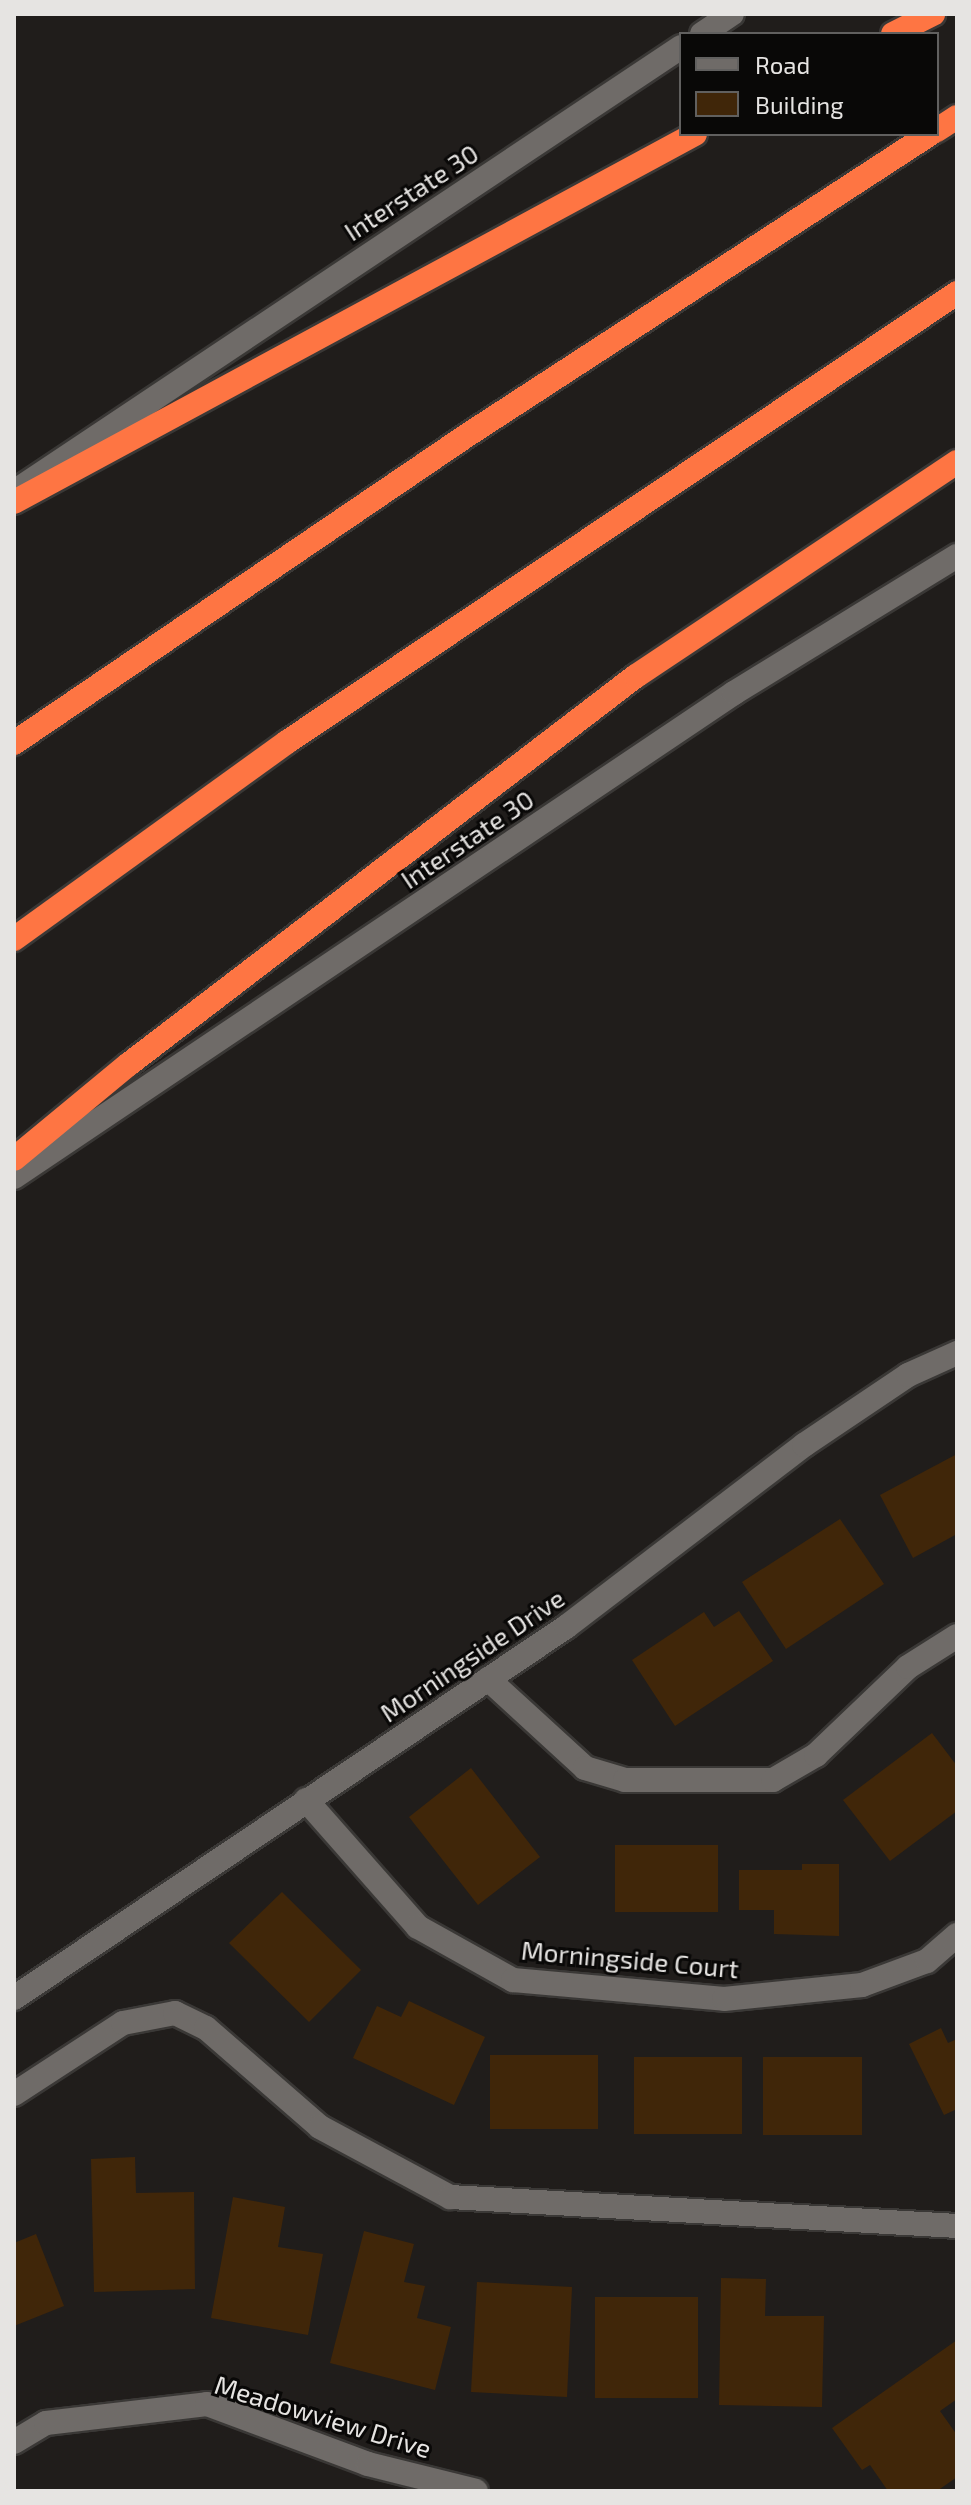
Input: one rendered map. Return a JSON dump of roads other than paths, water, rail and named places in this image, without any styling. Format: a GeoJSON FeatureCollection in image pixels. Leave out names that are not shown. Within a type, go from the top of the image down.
{"type":"FeatureCollection","features":[{"type":"Feature","properties":{"kind":"highway"},"geometry":{"type":"LineString","coordinates":[[897,32],[933,14]]}},
{"type":"Feature","properties":{"kind":"highway"},"geometry":{"type":"LineString","coordinates":[[939,129],[957,117]]}},
{"type":"Feature","properties":{"kind":"highway"},"geometry":{"type":"LineString","coordinates":[[14,502],[691,136]]}},
{"type":"Feature","properties":{"kind":"highway"},"geometry":{"type":"LineString","coordinates":[[14,743],[466,436],[927,136]]}},
{"type":"Feature","properties":{"kind":"highway"},"geometry":{"type":"LineString","coordinates":[[14,939],[299,733],[957,293]]}},
{"type":"Feature","properties":{"kind":"highway"},"geometry":{"type":"LineString","coordinates":[[14,1159],[129,1064],[636,676],[957,462]]}},
{"type":"Feature","properties":{"kind":"street"},"geometry":{"type":"LineString","coordinates":[[705,32],[732,14]]}},
{"type":"Feature","properties":{"kind":"street","name":"Interstate 30"},"geometry":{"type":"LineString","coordinates":[[14,492],[679,48]]}},
{"type":"Feature","properties":{"kind":"street","name":"Interstate 30"},"geometry":{"type":"LineString","coordinates":[[14,1177],[734,693],[957,556]]}},
{"type":"Feature","properties":{"kind":"street","name":"Morningside Drive"},"geometry":{"type":"LineString","coordinates":[[14,1998],[566,1627],[804,1445],[908,1375],[957,1353]]}},
{"type":"Feature","properties":{"kind":"street"},"geometry":{"type":"LineString","coordinates":[[488,1679],[585,1768],[625,1780],[773,1780],[816,1755],[908,1667],[957,1636]]}},
{"type":"Feature","properties":{"kind":"street","name":"Morningside Court"},"geometry":{"type":"LineString","coordinates":[[306,1800],[418,1927],[513,1980],[724,1999],[846,1987],[862,1985],[927,1961],[957,1935]]}},
{"type":"Feature","properties":{"kind":"street"},"geometry":{"type":"LineString","coordinates":[[14,2094],[123,2023],[175,2013],[206,2028],[320,2127],[450,2197],[957,2226]]}},
{"type":"Feature","properties":{"kind":"street","name":"Meadowview Drive"},"geometry":{"type":"LineString","coordinates":[[14,2442],[46,2423],[207,2404],[368,2464],[476,2491]]}}]}
